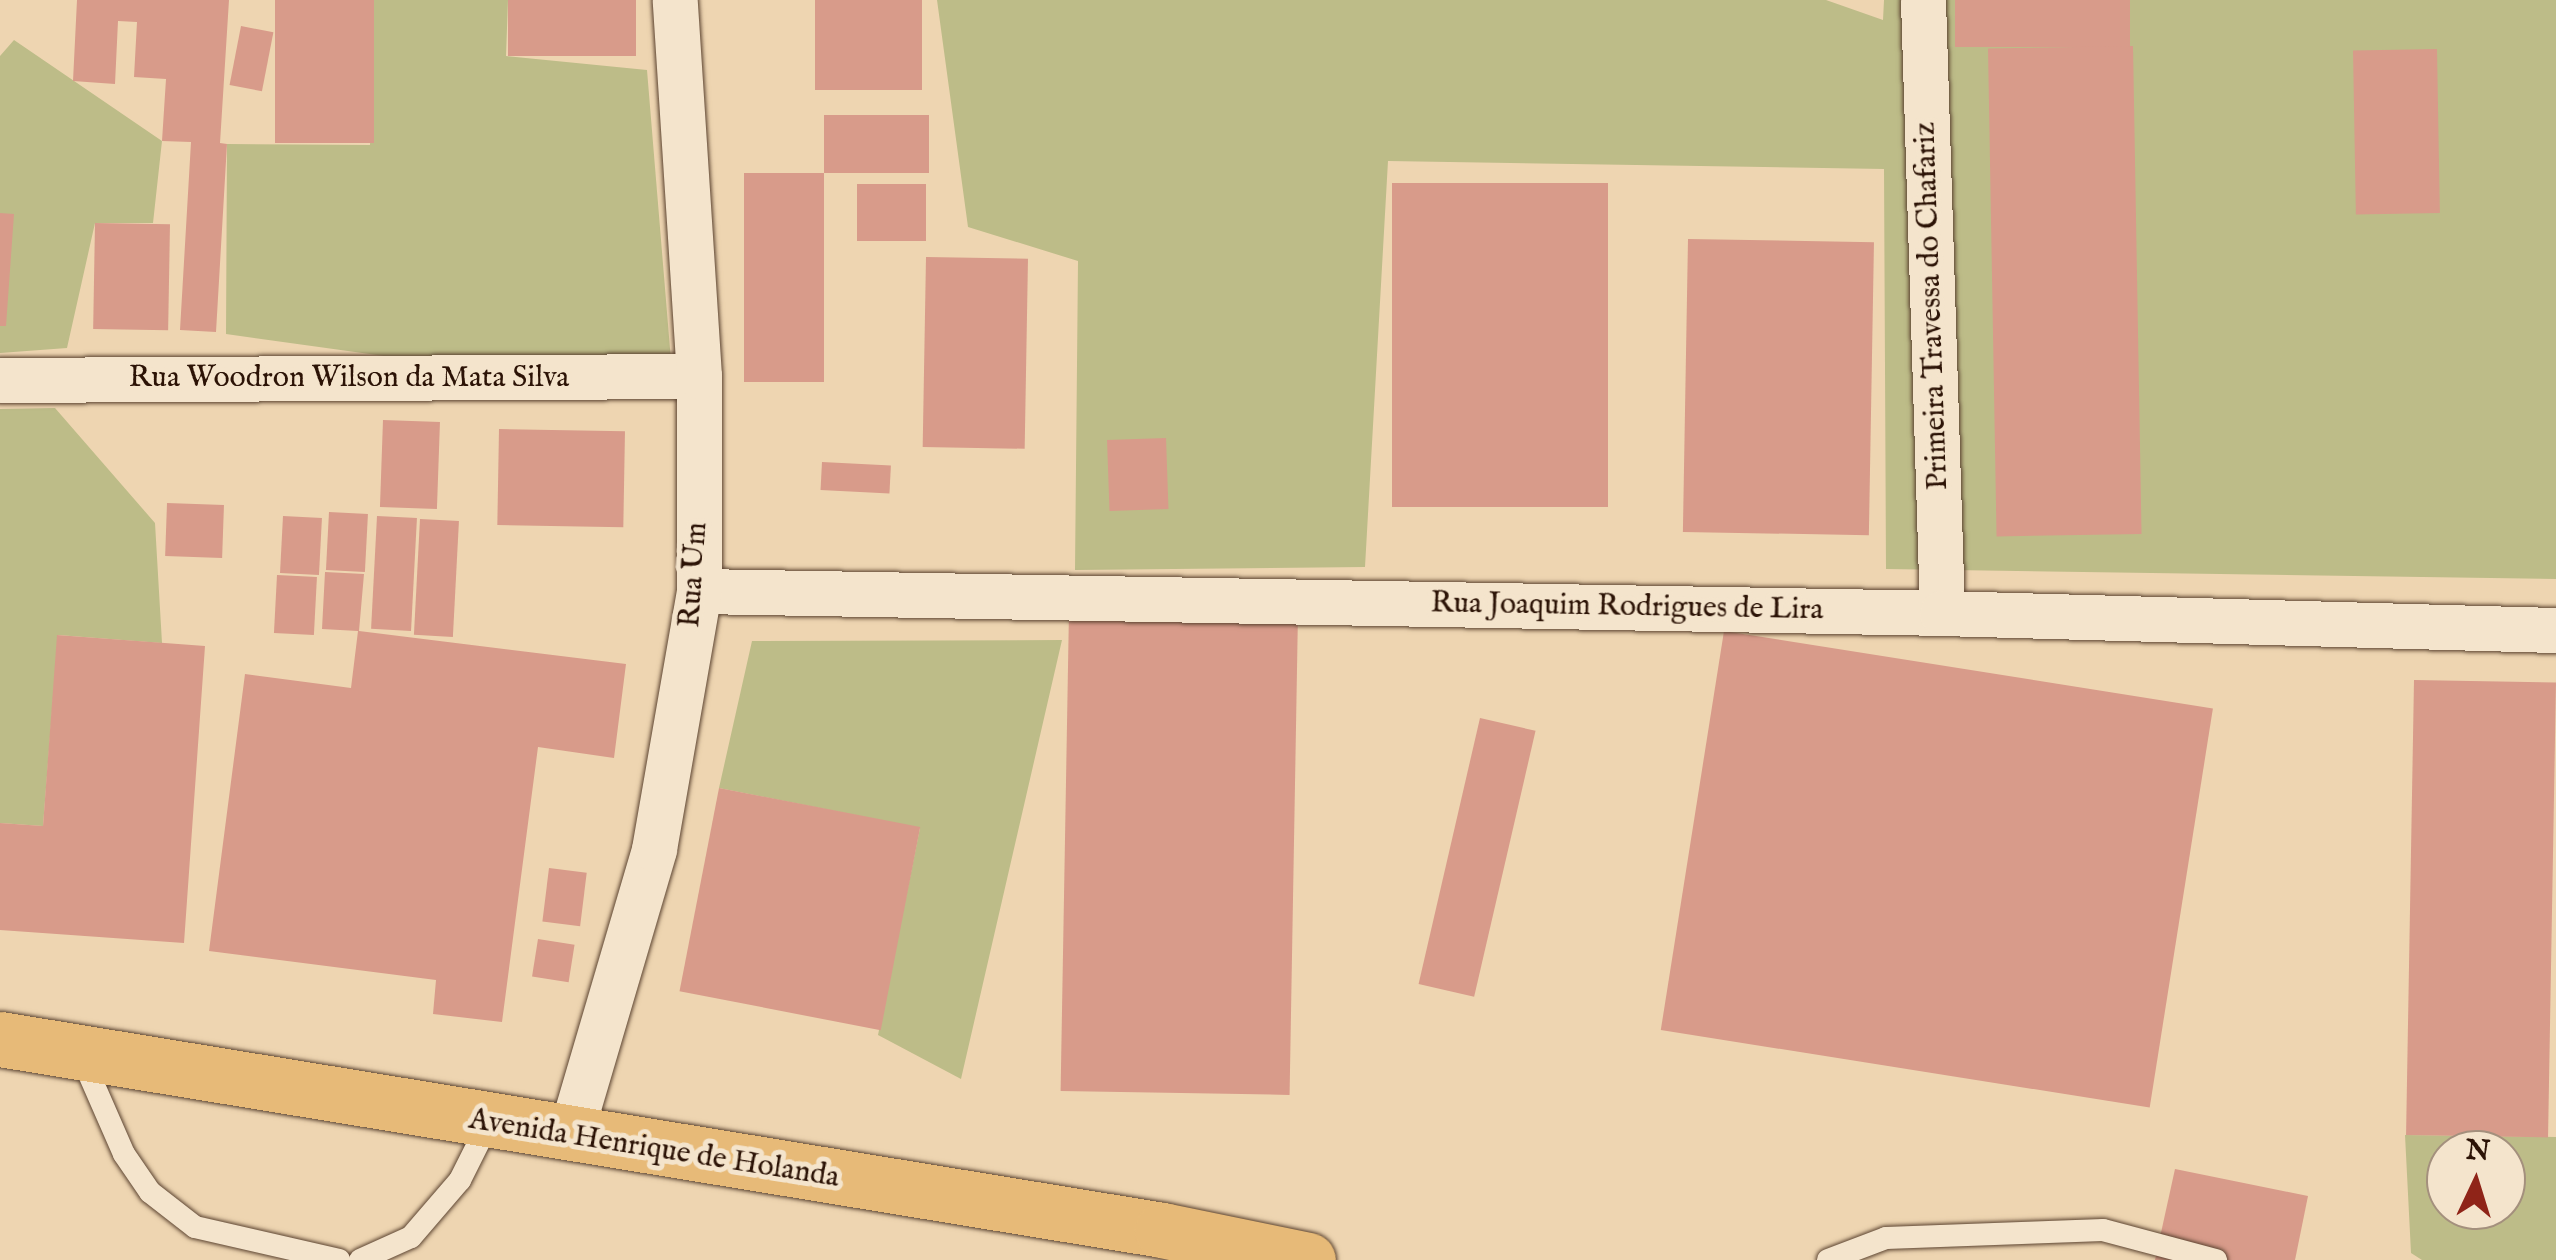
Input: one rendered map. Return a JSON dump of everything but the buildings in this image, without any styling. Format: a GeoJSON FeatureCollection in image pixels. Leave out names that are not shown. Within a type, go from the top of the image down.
{"type":"FeatureCollection","features":[{"type":"Feature","properties":{"kind":"main road","name":"Avenida Henrique de Holanda"},"geometry":{"type":"LineString","coordinates":[[0,1039],[1162,1230],[1308,1260]]}},
{"type":"Feature","properties":{"kind":"street","name":"Rua Um"},"geometry":{"type":"LineString","coordinates":[[570,1135],[654,848],[699,591],[699,376],[674,0]]}},
{"type":"Feature","properties":{"kind":"street","name":"Primeira Travessa do Chafariz"},"geometry":{"type":"LineString","coordinates":[[1923,0],[1942,613]]}},
{"type":"Feature","properties":{"kind":"street","name":"Rua Woodron Wilson da Mata Silva"},"geometry":{"type":"LineString","coordinates":[[0,380],[699,376]]}},
{"type":"Feature","properties":{"kind":"street","name":"Rua Joaquim Rodrigues de Lira"},"geometry":{"type":"LineString","coordinates":[[699,591],[1942,613],[2556,630]]}},
{"type":"Feature","properties":{"kind":"lane"},"geometry":{"type":"LineString","coordinates":[[81,1054],[124,1154],[150,1192],[195,1227],[219,1236],[339,1260]]}},
{"type":"Feature","properties":{"kind":"lane"},"geometry":{"type":"LineString","coordinates":[[360,1260],[411,1238],[460,1180],[489,1122]]}},
{"type":"Feature","properties":{"kind":"lane"},"geometry":{"type":"LineString","coordinates":[[1828,1260],[1886,1238],[2103,1230],[2216,1260]]}},
{"type":"Feature","properties":{"kind":"shaded area"},"geometry":{"type":"Polygon","coordinates":[[[374,0],[508,0],[506,56],[647,70],[671,361],[449,365],[226,334],[227,144],[370,145],[374,0]]]}},
{"type":"Feature","properties":{"kind":"shaded area"},"geometry":{"type":"Polygon","coordinates":[[[937,0],[1826,0],[1883,20],[1884,0],[2556,0],[2556,579],[1886,569],[1884,169],[1388,161],[1365,567],[1075,570],[1078,261],[968,227],[937,0]]]}},
{"type":"Feature","properties":{"kind":"shaded area"},"geometry":{"type":"Polygon","coordinates":[[[14,40],[162,141],[153,223],[95,223],[67,348],[0,353],[0,56],[14,40]]]}},
{"type":"Feature","properties":{"kind":"shaded area"},"geometry":{"type":"Polygon","coordinates":[[[55,408],[155,523],[162,643],[58,635],[43,826],[0,823],[0,409],[55,408]]]}},
{"type":"Feature","properties":{"kind":"shaded area"},"geometry":{"type":"Polygon","coordinates":[[[1062,640],[961,1079],[878,1035],[920,828],[719,788],[752,641],[1062,640]]]}},
{"type":"Feature","properties":{"kind":"shaded area"},"geometry":{"type":"Polygon","coordinates":[[[2405,1135],[2426,1135],[2426,1230],[2526,1230],[2526,1137],[2556,1137],[2556,1260],[2422,1260],[2411,1253],[2405,1135]]]}}]}
